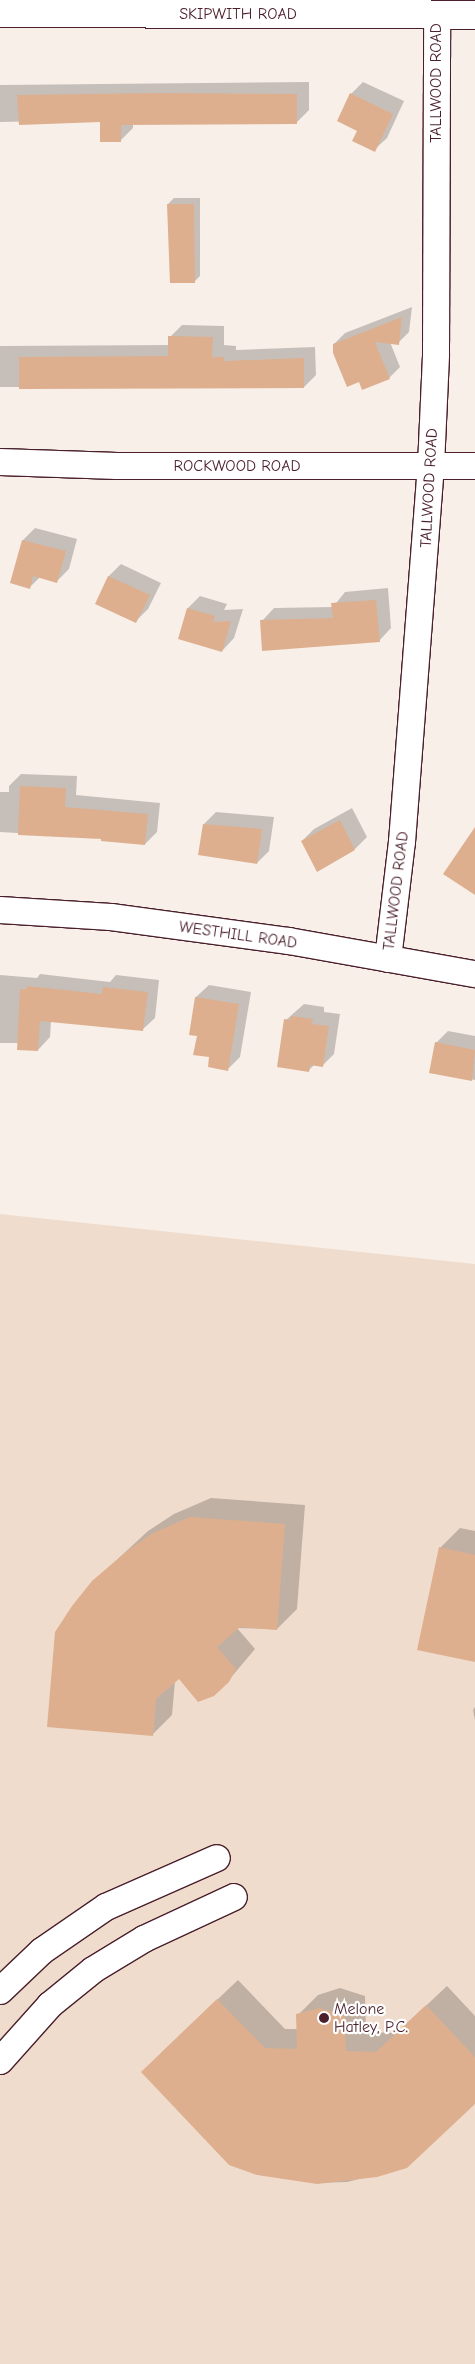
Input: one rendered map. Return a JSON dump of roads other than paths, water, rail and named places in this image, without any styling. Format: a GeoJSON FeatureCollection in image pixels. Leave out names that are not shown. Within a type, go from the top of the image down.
{"type":"FeatureCollection","features":[{"type":"Feature","properties":{"kind":"main road","name":"SKIPWITH ROAD"},"geometry":{"type":"LineString","coordinates":[[0,13],[260,7],[475,15]]}},
{"type":"Feature","properties":{"kind":"street","name":"TALLWOOD ROAD"},"geometry":{"type":"LineString","coordinates":[[388,958],[403,832],[431,466],[436,354],[436,15]]}},
{"type":"Feature","properties":{"kind":"street","name":"ROCKWOOD ROAD"},"geometry":{"type":"LineString","coordinates":[[0,462],[117,466],[475,466]]}},
{"type":"Feature","properties":{"kind":"street","name":"WESTHILL ROAD"},"geometry":{"type":"LineString","coordinates":[[0,910],[111,917],[289,941],[475,974]]}},
{"type":"Feature","properties":{"kind":"street"},"geometry":{"type":"LineString","coordinates":[[0,1991],[42,1950],[99,1911],[217,1858]]}},
{"type":"Feature","properties":{"kind":"street"},"geometry":{"type":"LineString","coordinates":[[0,2061],[50,2005],[93,1970],[144,1939],[234,1897]]}},
{"type":"Feature","properties":{"kind":"place","name":"Melone Hatley, P.C."},"geometry":{"type":"Point","coordinates":[324,2018]}}]}
